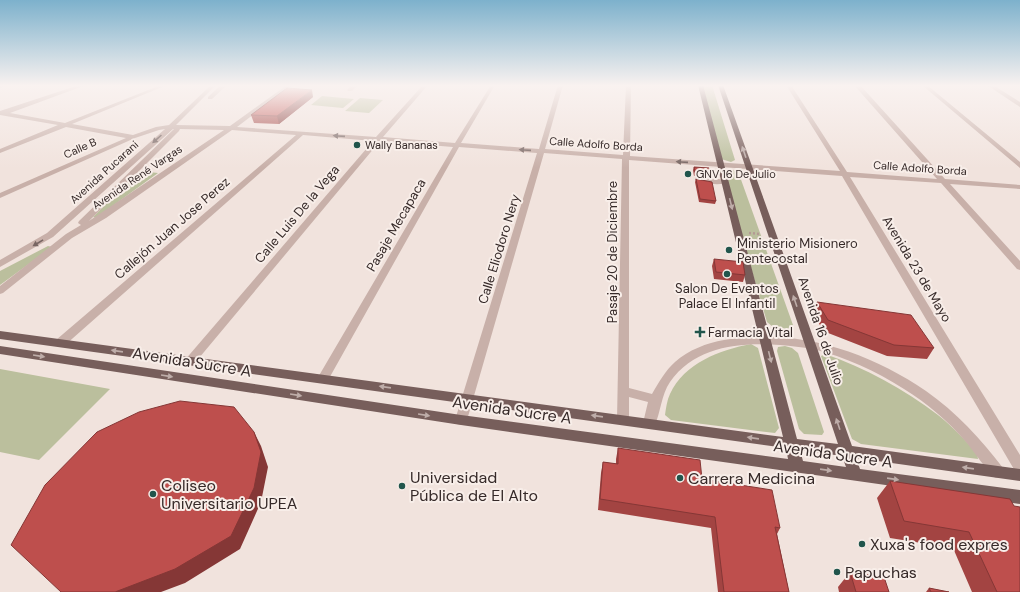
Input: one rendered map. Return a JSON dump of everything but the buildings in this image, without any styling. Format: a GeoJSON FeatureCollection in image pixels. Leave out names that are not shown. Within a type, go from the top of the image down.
{"type":"FeatureCollection","features":[{"type":"Feature","properties":{"kind":"main road"},"geometry":{"type":"LineString","coordinates":[[707,113],[766,339],[797,466]]}},
{"type":"Feature","properties":{"kind":"main road","name":"Avenida 16 de Julio"},"geometry":{"type":"LineString","coordinates":[[730,113],[855,474]]}},
{"type":"Feature","properties":{"kind":"main road","name":"Avenida Sucre A"},"geometry":{"type":"LineString","coordinates":[[0,335],[468,398],[1020,475]]}},
{"type":"Feature","properties":{"kind":"main road","name":"Avenida Sucre A"},"geometry":{"type":"LineString","coordinates":[[0,350],[461,420],[1020,497]]}},
{"type":"Feature","properties":{"kind":"street"},"geometry":{"type":"LineString","coordinates":[[0,151],[97,113]]}},
{"type":"Feature","properties":{"kind":"street","name":"Avenida Pucarani"},"geometry":{"type":"LineString","coordinates":[[0,264],[50,235],[186,113]]}},
{"type":"Feature","properties":{"kind":"street","name":"Avenida Pucarani"},"geometry":{"type":"LineString","coordinates":[[69,236],[195,113]]}},
{"type":"Feature","properties":{"kind":"street","name":"Avenida René Vargas"},"geometry":{"type":"LineString","coordinates":[[0,291],[69,236],[103,216],[252,113]]}},
{"type":"Feature","properties":{"kind":"street","name":"Calle Luis De la Vega"},"geometry":{"type":"LineString","coordinates":[[190,360],[401,113]]}},
{"type":"Feature","properties":{"kind":"street","name":"Pasaje Mecapaca"},"geometry":{"type":"LineString","coordinates":[[323,379],[476,113]]}},
{"type":"Feature","properties":{"kind":"street","name":"Calle Eliodoro Nery"},"geometry":{"type":"LineString","coordinates":[[461,420],[553,113]]}},
{"type":"Feature","properties":{"kind":"street","name":"Pasaje 20 de Diciembre"},"geometry":{"type":"LineString","coordinates":[[623,420],[628,113]]}},
{"type":"Feature","properties":{"kind":"street","name":"Avenida 23 de Mayo"},"geometry":{"type":"LineString","coordinates":[[806,113],[845,174],[1020,467]]}},
{"type":"Feature","properties":{"kind":"street"},"geometry":{"type":"LineString","coordinates":[[882,113],[1020,268]]}},
{"type":"Feature","properties":{"kind":"street"},"geometry":{"type":"LineString","coordinates":[[957,113],[1020,166]]}},
{"type":"Feature","properties":{"kind":"street"},"geometry":{"type":"LineString","coordinates":[[1,114],[133,137]]}},
{"type":"Feature","properties":{"kind":"street","name":"Calle Adolfo Borda"},"geometry":{"type":"LineString","coordinates":[[171,127],[231,128],[302,133],[1020,187]]}},
{"type":"Feature","properties":{"kind":"street","name":"Calle B"},"geometry":{"type":"LineString","coordinates":[[0,196],[133,137],[158,128],[171,127]]}},
{"type":"Feature","properties":{"kind":"street","name":"Callejón Juan Jose Perez"},"geometry":{"type":"LineString","coordinates":[[60,343],[302,133]]}},
{"type":"Feature","properties":{"kind":"street"},"geometry":{"type":"LineString","coordinates":[[696,163],[699,180],[725,182]]}},
{"type":"Feature","properties":{"kind":"street"},"geometry":{"type":"LineString","coordinates":[[50,235],[69,236]]}},
{"type":"Feature","properties":{"kind":"street"},"geometry":{"type":"LineString","coordinates":[[650,423],[655,399],[668,375],[690,357],[703,350],[724,343],[766,339],[810,345],[858,360],[910,387],[943,411],[958,425],[982,450],[998,472]]}},
{"type":"Feature","properties":{"kind":"street"},"geometry":{"type":"LineString","coordinates":[[624,391],[655,399]]}},
{"type":"Feature","properties":{"kind":"path"},"geometry":{"type":"LineString","coordinates":[[738,232],[773,236]]}},
{"type":"Feature","properties":{"kind":"green space"},"geometry":{"type":"Polygon","coordinates":[[[709,113],[720,113],[735,160],[731,162],[721,159],[709,113]]]}},
{"type":"Feature","properties":{"kind":"green space"},"geometry":{"type":"Polygon","coordinates":[[[728,170],[733,170],[739,174],[793,325],[791,329],[784,331],[778,330],[767,322],[723,173],[728,170]]]}},
{"type":"Feature","properties":{"kind":"green space"},"geometry":{"type":"Polygon","coordinates":[[[140,171],[158,173],[96,218],[93,217],[140,171]]]}},
{"type":"Feature","properties":{"kind":"green space"},"geometry":{"type":"Polygon","coordinates":[[[48,246],[52,247],[0,285],[0,271],[48,246]]]}},
{"type":"Feature","properties":{"kind":"green space"},"geometry":{"type":"Polygon","coordinates":[[[751,344],[758,348],[779,428],[775,433],[671,420],[665,415],[669,396],[676,383],[684,374],[694,366],[715,354],[751,344]]]}},
{"type":"Feature","properties":{"kind":"green space"},"geometry":{"type":"Polygon","coordinates":[[[785,346],[792,348],[798,353],[824,432],[822,435],[804,434],[799,429],[777,351],[778,347],[785,346]]]}},
{"type":"Feature","properties":{"kind":"green space"},"geometry":{"type":"Polygon","coordinates":[[[825,354],[884,380],[912,396],[943,419],[958,433],[977,453],[978,459],[861,444],[852,439],[821,356],[825,354]]]}},
{"type":"Feature","properties":{"kind":"green space"},"geometry":{"type":"Polygon","coordinates":[[[0,369],[110,389],[39,460],[0,452],[0,369]]]}},
{"type":"Feature","properties":{"kind":"place","name":"Wally Bananas"},"geometry":{"type":"Point","coordinates":[357,145]}},
{"type":"Feature","properties":{"kind":"place","name":"GNV 16 De Julio"},"geometry":{"type":"Point","coordinates":[688,174]}},
{"type":"Feature","properties":{"kind":"place","name":"Ministerio Misionero Pentecostal"},"geometry":{"type":"Point","coordinates":[729,250]}},
{"type":"Feature","properties":{"kind":"place","name":"Salon De Eventos Palace El Infantil"},"geometry":{"type":"Point","coordinates":[727,274]}},
{"type":"Feature","properties":{"kind":"place","name":"Farmacia Vital"},"geometry":{"type":"Point","coordinates":[700,332]}},
{"type":"Feature","properties":{"kind":"place","name":"Carrera Medicina"},"geometry":{"type":"Point","coordinates":[680,478]}},
{"type":"Feature","properties":{"kind":"place","name":"Universidad Pública de El Alto"},"geometry":{"type":"Point","coordinates":[402,486]}},
{"type":"Feature","properties":{"kind":"place","name":"Coliseo Universitario UPEA"},"geometry":{"type":"Point","coordinates":[153,494]}},
{"type":"Feature","properties":{"kind":"place","name":"Xuxa's food expres"},"geometry":{"type":"Point","coordinates":[862,544]}},
{"type":"Feature","properties":{"kind":"place","name":"Papuchas"},"geometry":{"type":"Point","coordinates":[837,572]}}]}
